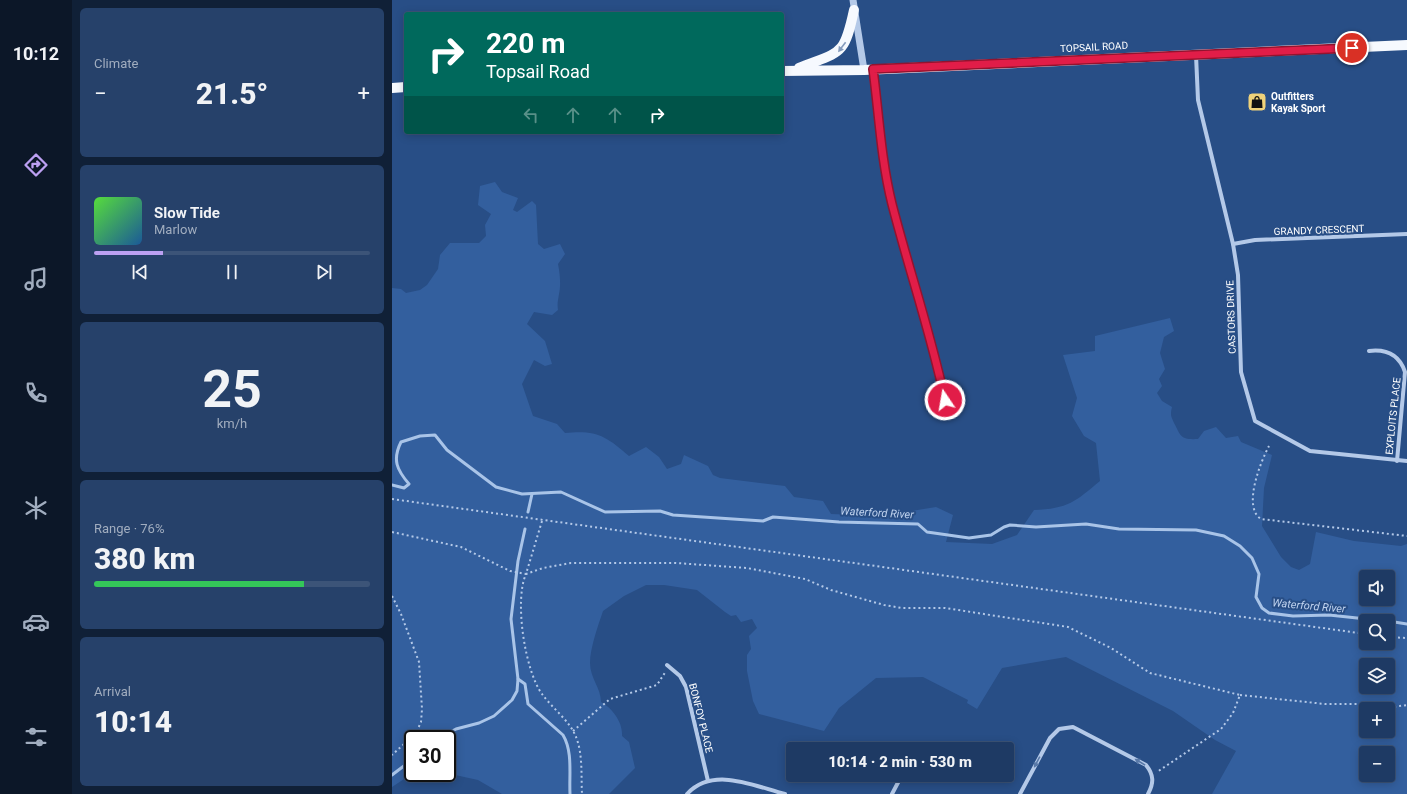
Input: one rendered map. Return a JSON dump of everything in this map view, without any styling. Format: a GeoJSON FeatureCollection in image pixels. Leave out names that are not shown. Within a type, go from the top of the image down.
{"type":"FeatureCollection","features":[{"type":"Feature","properties":{"kind":"main road"},"geometry":{"type":"LineString","coordinates":[[787,71],[837,53],[844,46],[848,36],[854,5]]}},
{"type":"Feature","properties":{"kind":"main road","name":"TOPSAIL ROAD"},"geometry":{"type":"LineString","coordinates":[[787,71],[868,69],[1407,45]]}},
{"type":"Feature","properties":{"kind":"main road"},"geometry":{"type":"LineString","coordinates":[[392,88],[404,87]]}},
{"type":"Feature","properties":{"kind":"street"},"geometry":{"type":"LineString","coordinates":[[854,5],[868,69],[892,203],[938,363],[945,400]]}},
{"type":"Feature","properties":{"kind":"street","name":"CASTORS DRIVE"},"geometry":{"type":"LineString","coordinates":[[1196,54],[1198,100],[1233,244],[1238,275],[1241,372],[1255,421],[1310,451],[1407,461]]}},
{"type":"Feature","properties":{"kind":"street","name":"GRANDY CRESCENT"},"geometry":{"type":"LineString","coordinates":[[1233,244],[1255,240],[1407,234]]}},
{"type":"Feature","properties":{"kind":"street","name":"EXPLOITS PLACE"},"geometry":{"type":"LineString","coordinates":[[1369,351],[1382,351],[1394,355],[1401,363],[1405,372],[1397,461]]}},
{"type":"Feature","properties":{"kind":"street","name":"BONFOY PLACE"},"geometry":{"type":"LineString","coordinates":[[667,665],[676,671],[686,686],[708,781]]}},
{"type":"Feature","properties":{"kind":"street"},"geometry":{"type":"LineString","coordinates":[[1020,794],[1050,738],[1054,733],[1066,727],[1079,729],[1141,762],[1152,774],[1152,785],[1148,794]]}},
{"type":"Feature","properties":{"kind":"street"},"geometry":{"type":"LineString","coordinates":[[687,794],[694,787],[708,781],[732,780],[785,794]]}},
{"type":"Feature","properties":{"kind":"street"},"geometry":{"type":"LineString","coordinates":[[892,794],[898,782]]}},
{"type":"Feature","properties":{"kind":"path"},"geometry":{"type":"LineString","coordinates":[[1269,446],[1259,469],[1253,494],[1254,510],[1261,519],[1407,536]]}},
{"type":"Feature","properties":{"kind":"path"},"geometry":{"type":"LineString","coordinates":[[392,499],[1359,633]]}},
{"type":"Feature","properties":{"kind":"path"},"geometry":{"type":"LineString","coordinates":[[542,521],[522,585],[521,600],[527,661],[534,681],[540,692],[574,731],[579,747],[582,794]]}},
{"type":"Feature","properties":{"kind":"path"},"geometry":{"type":"LineString","coordinates":[[392,532],[461,547],[510,571],[526,574],[543,568],[571,563],[676,563],[747,568],[806,579],[831,590],[884,605],[945,608],[1068,627],[1111,648],[1150,673],[1240,695],[1325,704],[1360,704],[1386,708],[1407,705]]}},
{"type":"Feature","properties":{"kind":"path"},"geometry":{"type":"LineString","coordinates":[[392,596],[401,614],[419,662],[422,714],[416,733],[392,755]]}},
{"type":"Feature","properties":{"kind":"path"},"geometry":{"type":"LineString","coordinates":[[1395,637],[1407,638]]}},
{"type":"Feature","properties":{"kind":"path"},"geometry":{"type":"LineString","coordinates":[[574,731],[610,699],[657,685],[664,677],[667,665]]}},
{"type":"Feature","properties":{"kind":"path"},"geometry":{"type":"LineString","coordinates":[[1152,774],[1203,742],[1221,728],[1233,713],[1240,695]]}},
{"type":"Feature","properties":{"kind":"shaded area"},"geometry":{"type":"Polygon","coordinates":[[[495,182],[502,192],[518,198],[513,210],[517,212],[532,201],[536,205],[538,244],[544,249],[560,244],[565,254],[558,264],[560,291],[558,310],[552,315],[534,312],[527,324],[545,341],[552,364],[545,366],[534,360],[522,384],[533,416],[557,424],[565,433],[593,433],[613,443],[629,456],[646,447],[659,457],[667,469],[681,464],[684,455],[708,466],[713,475],[720,478],[785,486],[794,497],[823,501],[831,514],[881,516],[936,507],[953,515],[946,542],[992,544],[1017,535],[1034,510],[1055,508],[1071,503],[1100,481],[1096,443],[1084,436],[1072,416],[1077,398],[1063,355],[1095,351],[1095,336],[1170,318],[1174,331],[1164,337],[1160,353],[1165,369],[1159,379],[1162,386],[1157,393],[1162,401],[1172,407],[1172,419],[1180,434],[1184,438],[1198,439],[1204,431],[1216,427],[1226,438],[1238,436],[1241,442],[1272,455],[1264,488],[1262,526],[1281,557],[1291,567],[1299,570],[1310,564],[1316,532],[1354,541],[1401,546],[1407,544],[1407,794],[1212,794],[1236,751],[1215,740],[1173,711],[1066,657],[1002,668],[977,709],[967,703],[968,700],[923,677],[876,678],[839,708],[824,731],[759,714],[753,701],[747,671],[747,655],[751,649],[749,636],[757,628],[752,619],[741,622],[736,615],[731,616],[697,590],[664,585],[646,585],[624,596],[603,611],[593,644],[590,657],[590,668],[601,697],[601,702],[613,712],[619,721],[622,736],[629,742],[635,768],[609,794],[502,794],[478,780],[456,775],[456,730],[404,730],[404,779],[392,787],[392,288],[401,289],[406,293],[420,290],[427,285],[438,269],[440,255],[450,243],[479,243],[486,236],[485,225],[491,214],[478,205],[480,186],[495,182]]]}},
{"type":"Feature","properties":{"kind":"waterway","name":"Waterford River"},"geometry":{"type":"LineString","coordinates":[[392,485],[404,488],[409,484],[401,474],[396,460],[398,448],[401,442],[420,436],[435,435],[447,450],[496,487],[522,494],[561,492],[605,512],[660,511],[673,515],[763,521],[773,517],[839,522],[918,524],[927,532],[969,538],[991,535],[1010,525],[1036,527],[1086,524],[1119,529],[1196,530],[1224,536],[1240,546],[1252,558],[1259,574],[1256,597],[1262,608],[1269,613],[1293,616],[1329,615],[1359,618]]}},
{"type":"Feature","properties":{"kind":"waterway"},"geometry":{"type":"LineString","coordinates":[[528,512],[532,494]]}},
{"type":"Feature","properties":{"kind":"waterway"},"geometry":{"type":"LineString","coordinates":[[454,730],[479,723],[494,716],[512,700],[517,691],[518,679],[511,619],[518,561],[525,529]]}},
{"type":"Feature","properties":{"kind":"waterway","name":"Waterford River"},"geometry":{"type":"LineString","coordinates":[[1395,622],[1407,624]]}},
{"type":"Feature","properties":{"kind":"waterway"},"geometry":{"type":"LineString","coordinates":[[518,679],[525,684],[528,704],[563,735],[568,749],[570,763],[570,794]]}},
{"type":"Feature","properties":{"kind":"waterway"},"geometry":{"type":"LineString","coordinates":[[392,775],[404,766]]}},
{"type":"Feature","properties":{"kind":"place","name":"Outfitters Kayak Sport"},"geometry":{"type":"Point","coordinates":[1257,102]}},
{"type":"Feature","properties":{"kind":"route"},"geometry":{"type":"LineString","coordinates":[[945,400],[938,363],[892,203],[873,69],[1352,48]]}}]}
